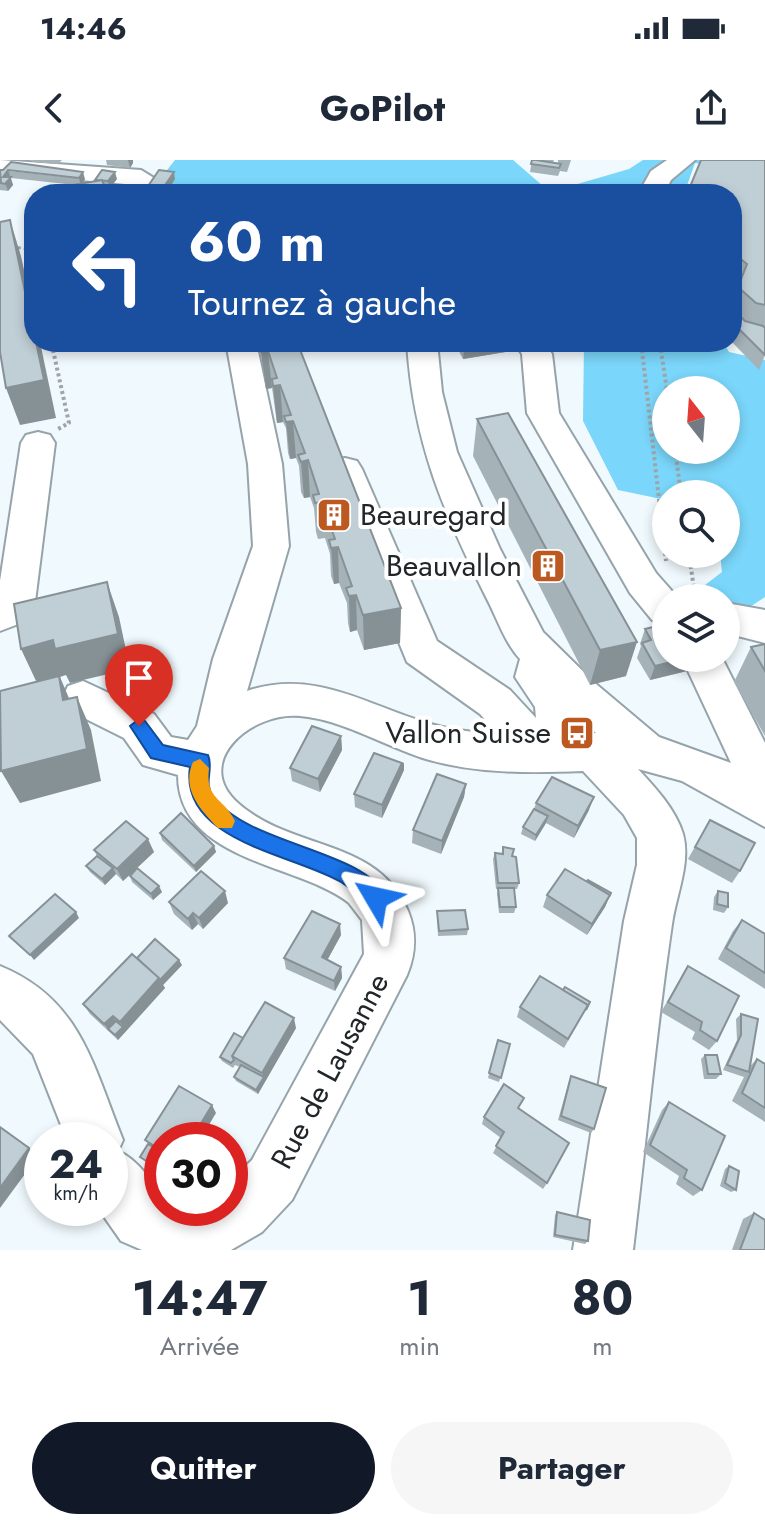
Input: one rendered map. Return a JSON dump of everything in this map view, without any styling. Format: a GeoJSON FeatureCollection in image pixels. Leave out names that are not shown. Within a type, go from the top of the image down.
{"type":"FeatureCollection","features":[{"type":"Feature","properties":{"kind":"street"},"geometry":{"type":"LineString","coordinates":[[656,184],[660,176],[683,160]]}},
{"type":"Feature","properties":{"kind":"street"},"geometry":{"type":"LineString","coordinates":[[0,166],[141,178],[138,184]]}},
{"type":"Feature","properties":{"kind":"street","name":"Rue de Lausanne"},"geometry":{"type":"LineString","coordinates":[[128,1201],[142,1220],[184,1241],[241,1211],[272,1180],[376,989],[389,958],[392,934],[386,914],[364,885],[229,826],[205,801],[198,783],[233,659],[271,546],[265,464],[243,352]]}},
{"type":"Feature","properties":{"kind":"street"},"geometry":{"type":"LineString","coordinates":[[423,352],[426,392],[440,452],[481,549],[529,643],[540,658],[647,752]]}},
{"type":"Feature","properties":{"kind":"street"},"geometry":{"type":"LineString","coordinates":[[536,352],[543,413],[652,594]]}},
{"type":"Feature","properties":{"kind":"street"},"geometry":{"type":"LineString","coordinates":[[329,430],[421,651],[495,702],[526,736],[537,754]]}},
{"type":"Feature","properties":{"kind":"street"},"geometry":{"type":"LineString","coordinates":[[0,616],[15,610],[38,443]]}},
{"type":"Feature","properties":{"kind":"street"},"geometry":{"type":"LineString","coordinates":[[740,620],[752,621],[765,628]]}},
{"type":"Feature","properties":{"kind":"street"},"geometry":{"type":"LineString","coordinates":[[537,754],[552,735],[560,716],[556,701],[536,677],[540,658]]}},
{"type":"Feature","properties":{"kind":"street"},"geometry":{"type":"LineString","coordinates":[[83,698],[139,726],[158,752],[208,747],[229,720],[263,701],[303,699],[443,745],[537,754],[647,752],[706,770],[756,801],[758,774],[709,672]]}},
{"type":"Feature","properties":{"kind":"street"},"geometry":{"type":"LineString","coordinates":[[593,752],[640,801],[660,835],[661,865],[648,921],[603,1250]]}},
{"type":"Feature","properties":{"kind":"street"},"geometry":{"type":"LineString","coordinates":[[0,991],[35,1014],[56,1038],[88,1122]]}},
{"type":"Feature","properties":{"kind":"path"},"geometry":{"type":"LineString","coordinates":[[0,245],[24,249]]}},
{"type":"Feature","properties":{"kind":"path"},"geometry":{"type":"LineString","coordinates":[[38,443],[69,423],[53,352]]}},
{"type":"Feature","properties":{"kind":"path"},"geometry":{"type":"LineString","coordinates":[[642,352],[668,570]]}},
{"type":"Feature","properties":{"kind":"path"},"geometry":{"type":"LineString","coordinates":[[661,352],[665,376]]}},
{"type":"Feature","properties":{"kind":"shaded area"},"geometry":{"type":"Polygon","coordinates":[[[175,160],[513,160],[541,184],[156,184],[175,160]]]}},
{"type":"Feature","properties":{"kind":"shaded area"},"geometry":{"type":"Polygon","coordinates":[[[643,160],[765,160],[765,170],[695,163],[688,184],[577,184],[629,169],[643,160]]]}},
{"type":"Feature","properties":{"kind":"shaded area"},"geometry":{"type":"Polygon","coordinates":[[[584,352],[729,352],[765,360],[765,597],[745,610],[740,610],[740,584],[706,584],[722,572],[722,568],[740,568],[740,480],[652,480],[652,497],[618,490],[583,421],[584,352]]]}},
{"type":"Feature","properties":{"kind":"building"},"geometry":{"type":"Polygon","coordinates":[[[532,160],[561,164],[559,168],[531,164],[532,160]]]}},
{"type":"Feature","properties":{"kind":"building"},"geometry":{"type":"Polygon","coordinates":[[[701,160],[765,160],[765,305],[756,303],[742,291],[742,277],[747,264],[742,260],[742,184],[691,184],[701,160]]]}},
{"type":"Feature","properties":{"kind":"building"},"geometry":{"type":"Polygon","coordinates":[[[11,162],[83,172],[79,178],[8,170],[3,177],[11,177],[5,184],[1,183],[0,170],[11,162]]]}},
{"type":"Feature","properties":{"kind":"building"},"geometry":{"type":"Polygon","coordinates":[[[102,170],[115,172],[108,181],[95,180],[102,170]]]}},
{"type":"Feature","properties":{"kind":"building"},"geometry":{"type":"Polygon","coordinates":[[[159,170],[174,172],[166,184],[149,184],[159,170]]]}},
{"type":"Feature","properties":{"kind":"building"},"geometry":{"type":"Polygon","coordinates":[[[102,180],[104,184],[79,184],[102,180]]]}},
{"type":"Feature","properties":{"kind":"building"},"geometry":{"type":"Polygon","coordinates":[[[10,220],[24,287],[24,352],[38,352],[44,380],[6,388],[0,352],[0,222],[10,220]]]}},
{"type":"Feature","properties":{"kind":"building"},"geometry":{"type":"Polygon","coordinates":[[[742,318],[765,328],[765,355],[742,332],[742,318]]]}},
{"type":"Feature","properties":{"kind":"building","name":"Beauregard"},"geometry":{"type":"Polygon","coordinates":[[[268,352],[301,352],[401,608],[363,615],[356,595],[349,596],[346,588],[352,586],[338,547],[331,548],[329,540],[335,539],[322,502],[315,503],[313,495],[319,494],[308,460],[301,462],[298,455],[305,453],[293,421],[286,422],[284,416],[291,415],[280,385],[273,386],[272,379],[277,378],[268,352]]]}},
{"type":"Feature","properties":{"kind":"building"},"geometry":{"type":"Polygon","coordinates":[[[508,413],[637,642],[600,650],[477,419],[508,413]]]}},
{"type":"Feature","properties":{"kind":"building"},"geometry":{"type":"Polygon","coordinates":[[[107,582],[118,634],[55,649],[53,640],[21,649],[14,604],[107,582]]]}},
{"type":"Feature","properties":{"kind":"building"},"geometry":{"type":"Polygon","coordinates":[[[652,627],[652,661],[642,643],[651,640],[645,629],[652,627]]]}},
{"type":"Feature","properties":{"kind":"building"},"geometry":{"type":"Polygon","coordinates":[[[765,644],[765,671],[751,647],[765,644]]]}},
{"type":"Feature","properties":{"kind":"building"},"geometry":{"type":"Polygon","coordinates":[[[59,676],[63,700],[77,697],[87,749],[1,771],[0,691],[59,676]]]}},
{"type":"Feature","properties":{"kind":"building"},"geometry":{"type":"Polygon","coordinates":[[[312,726],[341,736],[318,779],[290,768],[312,726]]]}},
{"type":"Feature","properties":{"kind":"building"},"geometry":{"type":"Polygon","coordinates":[[[374,753],[402,763],[382,805],[354,794],[374,753]]]}},
{"type":"Feature","properties":{"kind":"building"},"geometry":{"type":"Polygon","coordinates":[[[437,774],[466,784],[442,841],[413,830],[437,774]]]}},
{"type":"Feature","properties":{"kind":"building"},"geometry":{"type":"Polygon","coordinates":[[[552,777],[594,797],[578,826],[536,803],[552,777]]]}},
{"type":"Feature","properties":{"kind":"building"},"geometry":{"type":"Polygon","coordinates":[[[534,809],[548,816],[536,835],[523,827],[534,809]]]}},
{"type":"Feature","properties":{"kind":"building"},"geometry":{"type":"Polygon","coordinates":[[[181,813],[214,846],[194,866],[160,833],[181,813]]]}},
{"type":"Feature","properties":{"kind":"building"},"geometry":{"type":"Polygon","coordinates":[[[710,820],[755,843],[740,871],[695,847],[710,820]]]}},
{"type":"Feature","properties":{"kind":"building"},"geometry":{"type":"Polygon","coordinates":[[[126,821],[148,839],[117,869],[94,850],[126,821]]]}},
{"type":"Feature","properties":{"kind":"building"},"geometry":{"type":"Polygon","coordinates":[[[503,847],[514,849],[512,856],[516,857],[519,883],[498,883],[495,853],[503,854],[503,847]]]}},
{"type":"Feature","properties":{"kind":"building"},"geometry":{"type":"Polygon","coordinates":[[[97,856],[113,868],[102,879],[86,866],[97,856]]]}},
{"type":"Feature","properties":{"kind":"building"},"geometry":{"type":"Polygon","coordinates":[[[137,868],[159,886],[151,894],[130,876],[137,868]]]}},
{"type":"Feature","properties":{"kind":"building"},"geometry":{"type":"Polygon","coordinates":[[[565,869],[610,895],[592,924],[547,895],[565,869]]]}},
{"type":"Feature","properties":{"kind":"building"},"geometry":{"type":"Polygon","coordinates":[[[201,871],[225,891],[199,918],[193,913],[188,919],[169,902],[201,871]]]}},
{"type":"Feature","properties":{"kind":"building"},"geometry":{"type":"Polygon","coordinates":[[[587,881],[611,893],[610,895],[587,881]]]}},
{"type":"Feature","properties":{"kind":"building"},"geometry":{"type":"Polygon","coordinates":[[[498,888],[514,888],[516,907],[500,907],[498,888]]]}},
{"type":"Feature","properties":{"kind":"building"},"geometry":{"type":"Polygon","coordinates":[[[718,891],[728,893],[728,907],[717,904],[718,891]]]}},
{"type":"Feature","properties":{"kind":"building"},"geometry":{"type":"Polygon","coordinates":[[[55,894],[76,912],[30,955],[9,936],[55,894]]]}},
{"type":"Feature","properties":{"kind":"building"},"geometry":{"type":"Polygon","coordinates":[[[465,910],[468,929],[439,931],[437,911],[465,910]]]}},
{"type":"Feature","properties":{"kind":"building"},"geometry":{"type":"Polygon","coordinates":[[[312,911],[340,924],[322,957],[341,967],[334,981],[284,958],[312,911]]]}},
{"type":"Feature","properties":{"kind":"building"},"geometry":{"type":"Polygon","coordinates":[[[742,920],[765,934],[765,973],[726,948],[742,920]]]}},
{"type":"Feature","properties":{"kind":"building"},"geometry":{"type":"Polygon","coordinates":[[[155,939],[179,960],[160,980],[137,958],[155,939]]]}},
{"type":"Feature","properties":{"kind":"building"},"geometry":{"type":"Polygon","coordinates":[[[132,954],[159,978],[120,1022],[113,1016],[104,1024],[83,1004],[132,954]]]}},
{"type":"Feature","properties":{"kind":"building"},"geometry":{"type":"Polygon","coordinates":[[[688,966],[739,996],[717,1041],[700,1030],[702,1022],[668,1002],[688,966]]]}},
{"type":"Feature","properties":{"kind":"building"},"geometry":{"type":"Polygon","coordinates":[[[540,976],[588,1005],[568,1039],[520,1007],[540,976]]]}},
{"type":"Feature","properties":{"kind":"building"},"geometry":{"type":"Polygon","coordinates":[[[565,987],[590,1002],[586,1010],[588,1005],[563,990],[565,987]]]}},
{"type":"Feature","properties":{"kind":"building"},"geometry":{"type":"Polygon","coordinates":[[[265,1002],[294,1018],[262,1073],[232,1056],[265,1002]]]}},
{"type":"Feature","properties":{"kind":"building"},"geometry":{"type":"Polygon","coordinates":[[[741,1014],[758,1019],[749,1072],[727,1065],[741,1035],[741,1014]]]}},
{"type":"Feature","properties":{"kind":"building"},"geometry":{"type":"Polygon","coordinates":[[[116,1021],[123,1027],[115,1035],[108,1029],[116,1021]]]}},
{"type":"Feature","properties":{"kind":"building"},"geometry":{"type":"Polygon","coordinates":[[[234,1033],[243,1038],[231,1063],[220,1057],[234,1033]]]}},
{"type":"Feature","properties":{"kind":"building"},"geometry":{"type":"Polygon","coordinates":[[[498,1040],[510,1044],[501,1078],[489,1073],[498,1040]]]}},
{"type":"Feature","properties":{"kind":"building"},"geometry":{"type":"Polygon","coordinates":[[[705,1055],[717,1055],[721,1074],[708,1074],[705,1055]]]}},
{"type":"Feature","properties":{"kind":"building"},"geometry":{"type":"Polygon","coordinates":[[[757,1059],[765,1064],[765,1108],[742,1093],[757,1059]]]}},
{"type":"Feature","properties":{"kind":"building"},"geometry":{"type":"Polygon","coordinates":[[[241,1065],[264,1077],[256,1090],[234,1077],[241,1065]]]}},
{"type":"Feature","properties":{"kind":"building"},"geometry":{"type":"Polygon","coordinates":[[[571,1076],[606,1088],[594,1129],[561,1116],[571,1076]]]}},
{"type":"Feature","properties":{"kind":"building"},"geometry":{"type":"Polygon","coordinates":[[[504,1084],[524,1098],[518,1108],[569,1143],[547,1183],[496,1146],[504,1132],[484,1117],[504,1084]]]}},
{"type":"Feature","properties":{"kind":"building"},"geometry":{"type":"Polygon","coordinates":[[[179,1086],[212,1105],[202,1122],[156,1122],[179,1086]]]}},
{"type":"Feature","properties":{"kind":"building"},"geometry":{"type":"Polygon","coordinates":[[[669,1102],[725,1136],[702,1190],[684,1178],[687,1170],[650,1145],[669,1102]]]}},
{"type":"Feature","properties":{"kind":"building"},"geometry":{"type":"Polygon","coordinates":[[[0,1127],[24,1144],[24,1155],[0,1188],[0,1127]]]}},
{"type":"Feature","properties":{"kind":"building"},"geometry":{"type":"Polygon","coordinates":[[[729,1166],[739,1171],[736,1190],[725,1183],[729,1166]]]}},
{"type":"Feature","properties":{"kind":"building"},"geometry":{"type":"Polygon","coordinates":[[[557,1212],[590,1220],[588,1241],[555,1235],[557,1212]]]}},
{"type":"Feature","properties":{"kind":"building"},"geometry":{"type":"Polygon","coordinates":[[[754,1213],[765,1220],[765,1250],[740,1250],[754,1213]]]}},
{"type":"Feature","properties":{"kind":"slow traffic"},"geometry":{"type":"LineString","coordinates":[[200,768],[198,783],[205,801],[225,821]]}},
{"type":"Feature","properties":{"kind":"place","name":"Beauregard"},"geometry":{"type":"Point","coordinates":[334,515]}},
{"type":"Feature","properties":{"kind":"place","name":"Beauvallon"},"geometry":{"type":"Point","coordinates":[548,566]}},
{"type":"Feature","properties":{"kind":"place","name":"Vallon Suisse"},"geometry":{"type":"Point","coordinates":[577,733]}},
{"type":"Feature","properties":{"kind":"route"},"geometry":{"type":"LineString","coordinates":[[139,726],[158,752],[201,761],[198,783],[205,801],[229,826],[320,867],[348,876],[364,885],[376,898]]}}]}
